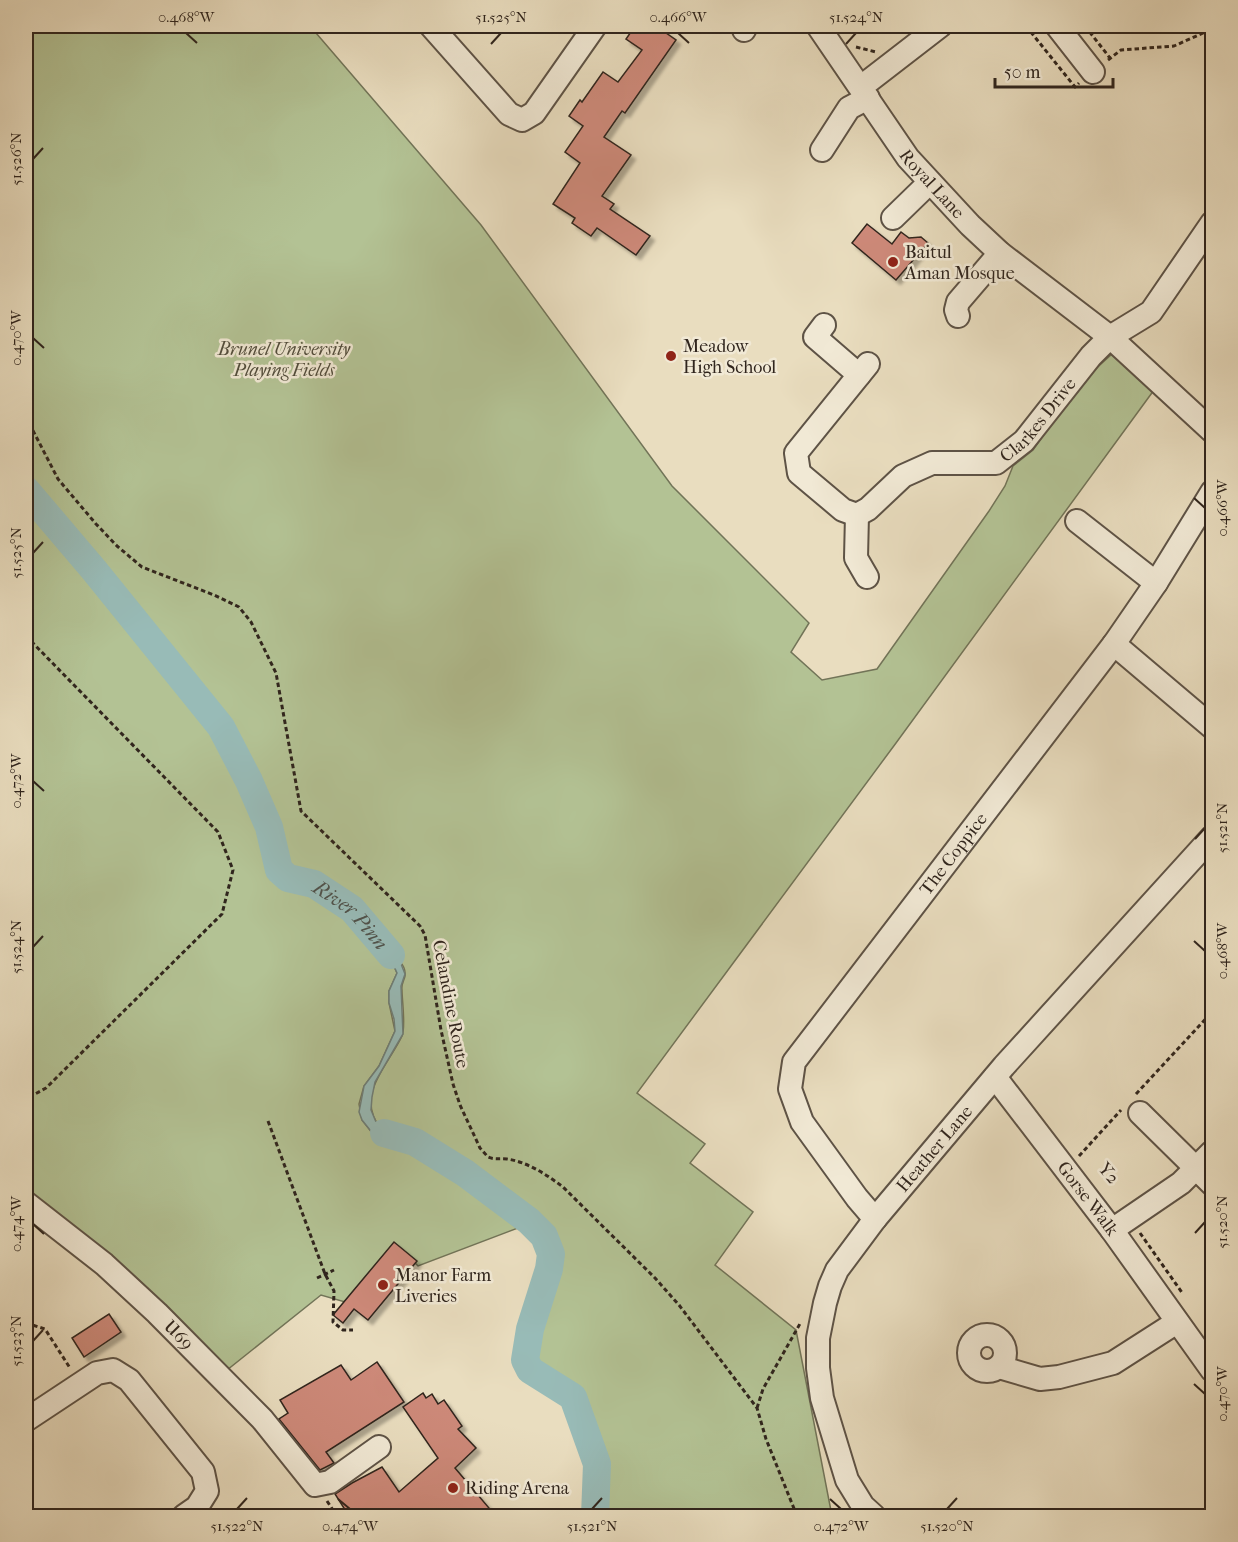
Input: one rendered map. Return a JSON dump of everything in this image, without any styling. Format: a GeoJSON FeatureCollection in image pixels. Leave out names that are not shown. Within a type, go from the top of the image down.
{"type":"FeatureCollection","features":[{"type":"Feature","properties":{"kind":"street"},"geometry":{"type":"LineString","coordinates":[[431,26],[509,114],[522,120],[534,114],[595,26]]}},
{"type":"Feature","properties":{"kind":"street"},"geometry":{"type":"LineString","coordinates":[[822,150],[849,108],[898,58],[940,26]]}},
{"type":"Feature","properties":{"kind":"street"},"geometry":{"type":"LineString","coordinates":[[1057,26],[1093,72]]}},
{"type":"Feature","properties":{"kind":"street","name":"Royal Lane"},"geometry":{"type":"LineString","coordinates":[[822,31],[908,158],[929,183],[1000,253],[1110,337],[1212,431]]}},
{"type":"Feature","properties":{"kind":"street"},"geometry":{"type":"LineString","coordinates":[[893,218],[929,183]]}},
{"type":"Feature","properties":{"kind":"street","name":"Clarkes Drive"},"geometry":{"type":"LineString","coordinates":[[857,516],[868,509],[903,476],[932,463],[996,463],[1024,441],[1091,356],[1110,337],[1152,312],[1212,224]]}},
{"type":"Feature","properties":{"kind":"street"},"geometry":{"type":"LineString","coordinates":[[958,316],[956,310],[958,302],[1000,253]]}},
{"type":"Feature","properties":{"kind":"street"},"geometry":{"type":"LineString","coordinates":[[824,325],[814,337],[863,370],[796,453],[799,473],[843,510],[857,516],[856,558],[867,577]]}},
{"type":"Feature","properties":{"kind":"street","name":"The Coppice"},"geometry":{"type":"LineString","coordinates":[[875,1219],[802,1122],[789,1089],[794,1062],[1114,644],[1156,583],[1212,492]]}},
{"type":"Feature","properties":{"kind":"street"},"geometry":{"type":"LineString","coordinates":[[1077,520],[1156,583]]}},
{"type":"Feature","properties":{"kind":"street"},"geometry":{"type":"LineString","coordinates":[[1114,644],[1212,727]]}},
{"type":"Feature","properties":{"kind":"street","name":"Heather Lane"},"geometry":{"type":"LineString","coordinates":[[874,1516],[863,1506],[847,1480],[822,1398],[818,1338],[830,1286],[837,1270],[875,1219],[995,1077],[1212,837]]}},
{"type":"Feature","properties":{"kind":"street","name":"Gorse Walk"},"geometry":{"type":"LineString","coordinates":[[995,1077],[1120,1224],[1177,1322],[1212,1370]]}},
{"type":"Feature","properties":{"kind":"street"},"geometry":{"type":"LineString","coordinates":[[1133,1105],[1205,1177]]}},
{"type":"Feature","properties":{"kind":"street"},"geometry":{"type":"LineString","coordinates":[[1205,1177],[1212,1152]]}},
{"type":"Feature","properties":{"kind":"street"},"geometry":{"type":"LineString","coordinates":[[1120,1224],[1181,1183],[1205,1177]]}},
{"type":"Feature","properties":{"kind":"street","name":"U69"},"geometry":{"type":"LineString","coordinates":[[26,1203],[104,1264],[157,1313],[261,1419],[315,1485],[330,1482],[379,1447]]}},
{"type":"Feature","properties":{"kind":"street"},"geometry":{"type":"LineString","coordinates":[[999,1367],[1040,1379],[1059,1377],[1113,1363],[1177,1322]]}},
{"type":"Feature","properties":{"kind":"street"},"geometry":{"type":"LineString","coordinates":[[26,1420],[97,1373],[113,1370],[129,1380],[203,1472],[207,1491],[197,1507],[184,1516]]}},
{"type":"Feature","properties":{"kind":"path"},"geometry":{"type":"LineString","coordinates":[[1026,26],[1075,87],[1121,50],[1174,46],[1212,29]]}},
{"type":"Feature","properties":{"kind":"path"},"geometry":{"type":"LineString","coordinates":[[1085,26],[1110,58]]}},
{"type":"Feature","properties":{"kind":"path"},"geometry":{"type":"LineString","coordinates":[[822,31],[836,31],[847,44],[898,58]]}},
{"type":"Feature","properties":{"kind":"path","name":"Celandine Route"},"geometry":{"type":"LineString","coordinates":[[26,417],[58,479],[117,546],[142,567],[214,595],[239,608],[251,622],[276,673],[301,811],[420,926],[425,935],[441,1030],[453,1083],[460,1105],[484,1153],[493,1159],[508,1159],[528,1166],[563,1187],[655,1278],[679,1305],[757,1408],[766,1439],[796,1516]]}},
{"type":"Feature","properties":{"kind":"path"},"geometry":{"type":"LineString","coordinates":[[26,636],[218,832],[233,870],[222,914],[46,1088],[26,1099]]}},
{"type":"Feature","properties":{"kind":"path"},"geometry":{"type":"LineString","coordinates":[[26,642],[28,654],[26,657]]}},
{"type":"Feature","properties":{"kind":"path","name":"Y2"},"geometry":{"type":"LineString","coordinates":[[1078,1156],[1133,1105],[1212,1012]]}},
{"type":"Feature","properties":{"kind":"path"},"geometry":{"type":"LineString","coordinates":[[268,1121],[333,1291],[333,1322],[343,1330],[353,1330]]}},
{"type":"Feature","properties":{"kind":"path"},"geometry":{"type":"LineString","coordinates":[[1120,1224],[1186,1299]]}},
{"type":"Feature","properties":{"kind":"path"},"geometry":{"type":"LineString","coordinates":[[317,1278],[334,1270]]}},
{"type":"Feature","properties":{"kind":"path"},"geometry":{"type":"LineString","coordinates":[[26,1323],[45,1329],[80,1383]]}},
{"type":"Feature","properties":{"kind":"path"},"geometry":{"type":"LineString","coordinates":[[757,1408],[763,1389],[796,1330]]}},
{"type":"Feature","properties":{"kind":"green space","name":"Brunel University Playing Fields"},"geometry":{"type":"Polygon","coordinates":[[[26,26],[310,26],[481,225],[672,486],[809,623],[791,652],[822,680],[877,669],[989,511],[1005,486],[1013,466],[1033,450],[1080,383],[1112,354],[1154,390],[637,1093],[705,1144],[690,1163],[753,1212],[715,1265],[796,1330],[832,1516],[594,1516],[591,1463],[570,1400],[529,1377],[519,1360],[546,1254],[538,1237],[523,1226],[418,1266],[415,1263],[345,1302],[321,1295],[222,1374],[26,1196],[26,26]],[[379,947],[389,955],[397,973],[389,991],[395,1031],[379,1066],[364,1086],[359,1104],[362,1120],[374,1135],[422,1148],[413,1134],[381,1129],[371,1104],[376,1081],[402,1036],[404,1027],[402,984],[405,971],[400,962],[379,947]]]}},
{"type":"Feature","properties":{"kind":"water"},"geometry":{"type":"Polygon","coordinates":[[[367,927],[394,946],[405,974],[401,986],[403,1034],[375,1082],[371,1110],[381,1129],[413,1134],[423,1148],[374,1135],[362,1120],[359,1112],[364,1086],[379,1066],[395,1031],[389,991],[397,973],[389,955],[379,947],[367,927]]]}},
{"type":"Feature","properties":{"kind":"building"},"geometry":{"type":"Polygon","coordinates":[[[635,26],[656,26],[676,40],[625,113],[622,111],[604,137],[631,155],[602,196],[614,204],[610,209],[650,236],[636,255],[597,228],[591,236],[572,223],[575,218],[553,204],[580,163],[565,152],[583,126],[569,116],[603,72],[618,82],[642,50],[626,39],[635,26]]]}},
{"type":"Feature","properties":{"kind":"building","name":"Baitul Aman Mosque"},"geometry":{"type":"Polygon","coordinates":[[[867,224],[892,244],[901,232],[909,238],[921,237],[928,243],[896,280],[852,243],[867,224]]]}},
{"type":"Feature","properties":{"kind":"building","name":"Manor Farm Liveries"},"geometry":{"type":"Polygon","coordinates":[[[394,1242],[417,1261],[368,1320],[354,1309],[343,1323],[333,1315],[394,1242]]]}},
{"type":"Feature","properties":{"kind":"building"},"geometry":{"type":"Polygon","coordinates":[[[109,1314],[121,1332],[84,1357],[72,1338],[109,1314]]]}},
{"type":"Feature","properties":{"kind":"building"},"geometry":{"type":"Polygon","coordinates":[[[377,1362],[404,1402],[326,1452],[334,1463],[320,1470],[279,1419],[288,1413],[280,1400],[341,1365],[351,1380],[377,1362]]]}},
{"type":"Feature","properties":{"kind":"building"},"geometry":{"type":"Polygon","coordinates":[[[423,1393],[426,1398],[432,1394],[438,1404],[444,1400],[462,1426],[458,1429],[476,1448],[455,1468],[489,1508],[478,1516],[349,1516],[335,1494],[382,1467],[399,1492],[438,1458],[403,1407],[423,1393]]]}},
{"type":"Feature","properties":{"kind":"waterway","name":"River Pinn"},"geometry":{"type":"LineString","coordinates":[[26,490],[221,727],[249,781],[269,827],[279,870],[288,878],[314,884],[352,909],[391,955]]}},
{"type":"Feature","properties":{"kind":"waterway","name":"River Pinn"},"geometry":{"type":"LineString","coordinates":[[384,1133],[415,1142],[465,1173],[529,1221],[544,1236],[551,1254],[549,1269],[530,1329],[525,1360],[530,1370],[573,1397],[597,1464],[595,1516]]}},
{"type":"Feature","properties":{"kind":"place","name":"Baitul Aman Mosque"},"geometry":{"type":"Point","coordinates":[893,262]}},
{"type":"Feature","properties":{"kind":"place","name":"Meadow High School"},"geometry":{"type":"Point","coordinates":[671,356]}},
{"type":"Feature","properties":{"kind":"place","name":"Manor Farm Liveries"},"geometry":{"type":"Point","coordinates":[383,1285]}},
{"type":"Feature","properties":{"kind":"place","name":"Riding Arena"},"geometry":{"type":"Point","coordinates":[453,1488]}}]}
